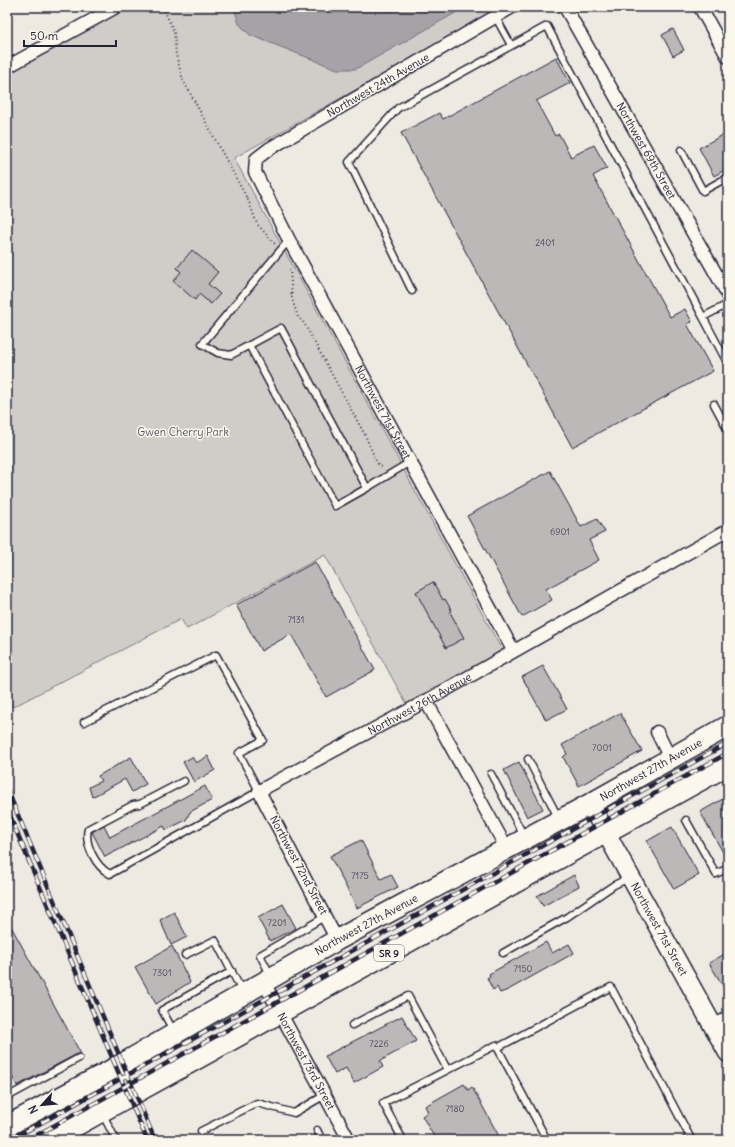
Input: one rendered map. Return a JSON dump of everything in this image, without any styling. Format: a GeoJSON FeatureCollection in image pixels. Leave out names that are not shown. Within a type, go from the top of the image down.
{"type":"FeatureCollection","features":[{"type":"Feature","properties":{"kind":"main road","name":"Northwest 27th Avenue"},"geometry":{"type":"LineString","coordinates":[[7,1126],[110,1070],[243,992],[560,821],[728,726]]}},
{"type":"Feature","properties":{"kind":"main road","name":"SR 9"},"geometry":{"type":"LineString","coordinates":[[50,1140],[725,768]]}},
{"type":"Feature","properties":{"kind":"street"},"geometry":{"type":"LineString","coordinates":[[7,67],[116,7]]}},
{"type":"Feature","properties":{"kind":"street","name":"Northwest 24th Avenue"},"geometry":{"type":"LineString","coordinates":[[255,172],[256,159],[269,149],[512,7]]}},
{"type":"Feature","properties":{"kind":"street","name":"Northwest 69th Street"},"geometry":{"type":"LineString","coordinates":[[565,7],[728,295]]}},
{"type":"Feature","properties":{"kind":"street"},"geometry":{"type":"LineString","coordinates":[[700,7],[728,57]]}},
{"type":"Feature","properties":{"kind":"street","name":"Northwest 71st Street"},"geometry":{"type":"LineString","coordinates":[[255,172],[289,240],[514,650]]}},
{"type":"Feature","properties":{"kind":"street","name":"Northwest 26th Avenue"},"geometry":{"type":"LineString","coordinates":[[259,791],[426,701],[728,530]]}},
{"type":"Feature","properties":{"kind":"street"},"geometry":{"type":"LineString","coordinates":[[426,701],[507,849]]}},
{"type":"Feature","properties":{"kind":"street"},"geometry":{"type":"LineString","coordinates":[[656,732],[670,758]]}},
{"type":"Feature","properties":{"kind":"street","name":"Northwest 72nd Street"},"geometry":{"type":"LineString","coordinates":[[259,791],[326,916],[337,940]]}},
{"type":"Feature","properties":{"kind":"street","name":"Northwest 71st Street"},"geometry":{"type":"LineString","coordinates":[[590,804],[630,877],[721,1022],[728,1053]]}},
{"type":"Feature","properties":{"kind":"street","name":"Northwest 73rd Street"},"geometry":{"type":"LineString","coordinates":[[267,979],[281,1012],[349,1140]]}},
{"type":"Feature","properties":{"kind":"lane"},"geometry":{"type":"LineString","coordinates":[[495,16],[511,45]]}},
{"type":"Feature","properties":{"kind":"lane"},"geometry":{"type":"LineString","coordinates":[[412,291],[349,162],[398,108],[547,26],[728,364]]}},
{"type":"Feature","properties":{"kind":"lane"},"geometry":{"type":"LineString","coordinates":[[680,150],[703,191],[728,177]]}},
{"type":"Feature","properties":{"kind":"lane"},"geometry":{"type":"LineString","coordinates":[[289,240],[202,344],[218,353],[231,355],[281,328],[367,488]]}},
{"type":"Feature","properties":{"kind":"lane"},"geometry":{"type":"LineString","coordinates":[[703,317],[728,304]]}},
{"type":"Feature","properties":{"kind":"lane"},"geometry":{"type":"LineString","coordinates":[[250,345],[335,506],[410,462]]}},
{"type":"Feature","properties":{"kind":"lane"},"geometry":{"type":"LineString","coordinates":[[714,404],[728,430]]}},
{"type":"Feature","properties":{"kind":"lane"},"geometry":{"type":"LineString","coordinates":[[84,722],[216,655],[263,740],[239,753],[259,791]]}},
{"type":"Feature","properties":{"kind":"lane"},"geometry":{"type":"LineString","coordinates":[[528,758],[560,821]]}},
{"type":"Feature","properties":{"kind":"lane"},"geometry":{"type":"LineString","coordinates":[[491,774],[526,839]]}},
{"type":"Feature","properties":{"kind":"lane","name":"Northwest 26th Avenue"},"geometry":{"type":"LineString","coordinates":[[184,781],[140,804],[133,805],[88,829],[86,835],[93,855],[103,871],[110,874],[259,791]]}},
{"type":"Feature","properties":{"kind":"lane"},"geometry":{"type":"LineString","coordinates":[[686,820],[716,874],[728,868]]}},
{"type":"Feature","properties":{"kind":"lane"},"geometry":{"type":"LineString","coordinates":[[503,953],[567,917],[614,885],[630,877]]}},
{"type":"Feature","properties":{"kind":"lane"},"geometry":{"type":"LineString","coordinates":[[267,979],[260,955],[326,916]]}},
{"type":"Feature","properties":{"kind":"lane"},"geometry":{"type":"LineString","coordinates":[[185,954],[215,940],[243,992]]}},
{"type":"Feature","properties":{"kind":"lane"},"geometry":{"type":"LineString","coordinates":[[175,1033],[162,1010],[232,971]]}},
{"type":"Feature","properties":{"kind":"lane"},"geometry":{"type":"LineString","coordinates":[[497,1048],[611,987],[690,1137],[685,1140]]}},
{"type":"Feature","properties":{"kind":"lane"},"geometry":{"type":"LineString","coordinates":[[352,1025],[408,996],[447,1069]]}},
{"type":"Feature","properties":{"kind":"lane"},"geometry":{"type":"LineString","coordinates":[[403,1140],[383,1103],[496,1045],[547,1140]]}},
{"type":"Feature","properties":{"kind":"lane"},"geometry":{"type":"LineString","coordinates":[[7,1097],[79,1058]]}},
{"type":"Feature","properties":{"kind":"lane"},"geometry":{"type":"LineString","coordinates":[[201,1131],[257,1103],[294,1113],[325,1095]]}},
{"type":"Feature","properties":{"kind":"lane"},"geometry":{"type":"LineString","coordinates":[[102,1112],[116,1140]]}},
{"type":"Feature","properties":{"kind":"lane"},"geometry":{"type":"LineString","coordinates":[[317,1130],[322,1140]]}},
{"type":"Feature","properties":{"kind":"path"},"geometry":{"type":"LineString","coordinates":[[163,7],[174,32],[176,55],[183,80],[249,202],[257,224],[285,256],[291,271],[292,299],[298,317],[304,323],[365,435],[377,463],[387,476]]}},
{"type":"Feature","properties":{"kind":"green space","name":"Gwen Cherry Park"},"geometry":{"type":"Polygon","coordinates":[[[103,7],[503,7],[234,158],[503,652],[407,705],[325,555],[187,629],[181,619],[13,707],[7,696],[7,60],[103,7]]]}},
{"type":"Feature","properties":{"kind":"shaded area"},"geometry":{"type":"Polygon","coordinates":[[[234,7],[466,7],[356,69],[337,69],[250,35],[239,24],[234,7]]]}},
{"type":"Feature","properties":{"kind":"building"},"geometry":{"type":"Polygon","coordinates":[[[673,29],[684,50],[673,56],[662,35],[673,29]]]}},
{"type":"Feature","properties":{"kind":"building"},"geometry":{"type":"Polygon","coordinates":[[[556,57],[570,83],[536,101],[555,136],[559,134],[571,157],[594,145],[607,168],[593,176],[670,317],[685,309],[692,322],[687,324],[713,371],[572,447],[401,133],[439,113],[443,119],[556,57]]]}},
{"type":"Feature","properties":{"kind":"building"},"geometry":{"type":"Polygon","coordinates":[[[728,132],[728,168],[714,176],[699,148],[728,132]]]}},
{"type":"Feature","properties":{"kind":"building"},"geometry":{"type":"Polygon","coordinates":[[[192,250],[218,272],[208,284],[220,294],[211,304],[199,294],[195,300],[173,281],[181,272],[177,268],[192,250]]]}},
{"type":"Feature","properties":{"kind":"building"},"geometry":{"type":"Polygon","coordinates":[[[550,471],[581,527],[597,519],[605,532],[589,540],[599,560],[546,589],[552,600],[522,617],[467,516],[550,471]]]}},
{"type":"Feature","properties":{"kind":"building"},"geometry":{"type":"Polygon","coordinates":[[[315,562],[375,670],[326,697],[291,634],[261,651],[236,605],[315,562]]]}},
{"type":"Feature","properties":{"kind":"building"},"geometry":{"type":"Polygon","coordinates":[[[433,582],[443,600],[445,599],[452,611],[450,612],[464,638],[446,648],[416,592],[433,582]]]}},
{"type":"Feature","properties":{"kind":"building"},"geometry":{"type":"Polygon","coordinates":[[[543,666],[567,709],[546,720],[522,677],[543,666]]]}},
{"type":"Feature","properties":{"kind":"building"},"geometry":{"type":"Polygon","coordinates":[[[620,713],[642,751],[579,786],[563,757],[567,754],[562,745],[620,713]]]}},
{"type":"Feature","properties":{"kind":"building"},"geometry":{"type":"Polygon","coordinates":[[[208,756],[215,770],[194,782],[183,762],[192,757],[196,763],[208,756]]]}},
{"type":"Feature","properties":{"kind":"building"},"geometry":{"type":"Polygon","coordinates":[[[131,757],[146,784],[132,792],[125,779],[92,797],[89,787],[101,781],[98,776],[131,757]]]}},
{"type":"Feature","properties":{"kind":"building"},"geometry":{"type":"Polygon","coordinates":[[[519,762],[543,809],[527,817],[504,770],[519,762]]]}},
{"type":"Feature","properties":{"kind":"building"},"geometry":{"type":"Polygon","coordinates":[[[205,786],[212,800],[190,812],[186,820],[166,830],[164,826],[105,857],[92,832],[104,825],[110,837],[205,786]]]}},
{"type":"Feature","properties":{"kind":"building"},"geometry":{"type":"Polygon","coordinates":[[[728,796],[728,861],[700,812],[728,796]]]}},
{"type":"Feature","properties":{"kind":"building"},"geometry":{"type":"Polygon","coordinates":[[[672,827],[699,875],[674,889],[647,841],[672,827]]]}},
{"type":"Feature","properties":{"kind":"building"},"geometry":{"type":"Polygon","coordinates":[[[361,840],[381,879],[391,874],[398,887],[357,908],[330,856],[361,840]]]}},
{"type":"Feature","properties":{"kind":"building"},"geometry":{"type":"Polygon","coordinates":[[[574,875],[579,886],[543,906],[537,896],[574,875]]]}},
{"type":"Feature","properties":{"kind":"building"},"geometry":{"type":"Polygon","coordinates":[[[283,904],[296,928],[270,941],[258,918],[283,904]]]}},
{"type":"Feature","properties":{"kind":"building"},"geometry":{"type":"Polygon","coordinates":[[[174,912],[187,937],[171,945],[160,920],[174,912]]]}},
{"type":"Feature","properties":{"kind":"building"},"geometry":{"type":"Polygon","coordinates":[[[7,919],[81,1054],[77,1054],[17,1086],[7,1067],[7,919]]]}},
{"type":"Feature","properties":{"kind":"building"},"geometry":{"type":"Polygon","coordinates":[[[546,942],[552,953],[569,944],[574,953],[508,990],[500,993],[497,987],[493,990],[487,978],[490,976],[489,974],[546,942]]]}},
{"type":"Feature","properties":{"kind":"building"},"geometry":{"type":"Polygon","coordinates":[[[172,946],[190,982],[156,1004],[135,967],[172,946]]]}},
{"type":"Feature","properties":{"kind":"building"},"geometry":{"type":"Polygon","coordinates":[[[728,952],[728,994],[709,963],[728,952]]]}},
{"type":"Feature","properties":{"kind":"building"},"geometry":{"type":"Polygon","coordinates":[[[402,1016],[416,1041],[380,1061],[383,1067],[354,1083],[346,1068],[335,1074],[325,1056],[402,1016]]]}},
{"type":"Feature","properties":{"kind":"building"},"geometry":{"type":"Polygon","coordinates":[[[464,1084],[468,1090],[472,1087],[501,1140],[436,1140],[422,1116],[428,1112],[425,1106],[464,1084]]]}},
{"type":"Feature","properties":{"kind":"railway"},"geometry":{"type":"LineString","coordinates":[[10,1140],[728,743]]}},
{"type":"Feature","properties":{"kind":"railway"},"geometry":{"type":"LineString","coordinates":[[28,1140],[728,753]]}},
{"type":"Feature","properties":{"kind":"railway"},"geometry":{"type":"LineString","coordinates":[[7,789],[155,1140]]}},
{"type":"Feature","properties":{"kind":"railway"},"geometry":{"type":"LineString","coordinates":[[7,809],[147,1140]]}}]}
